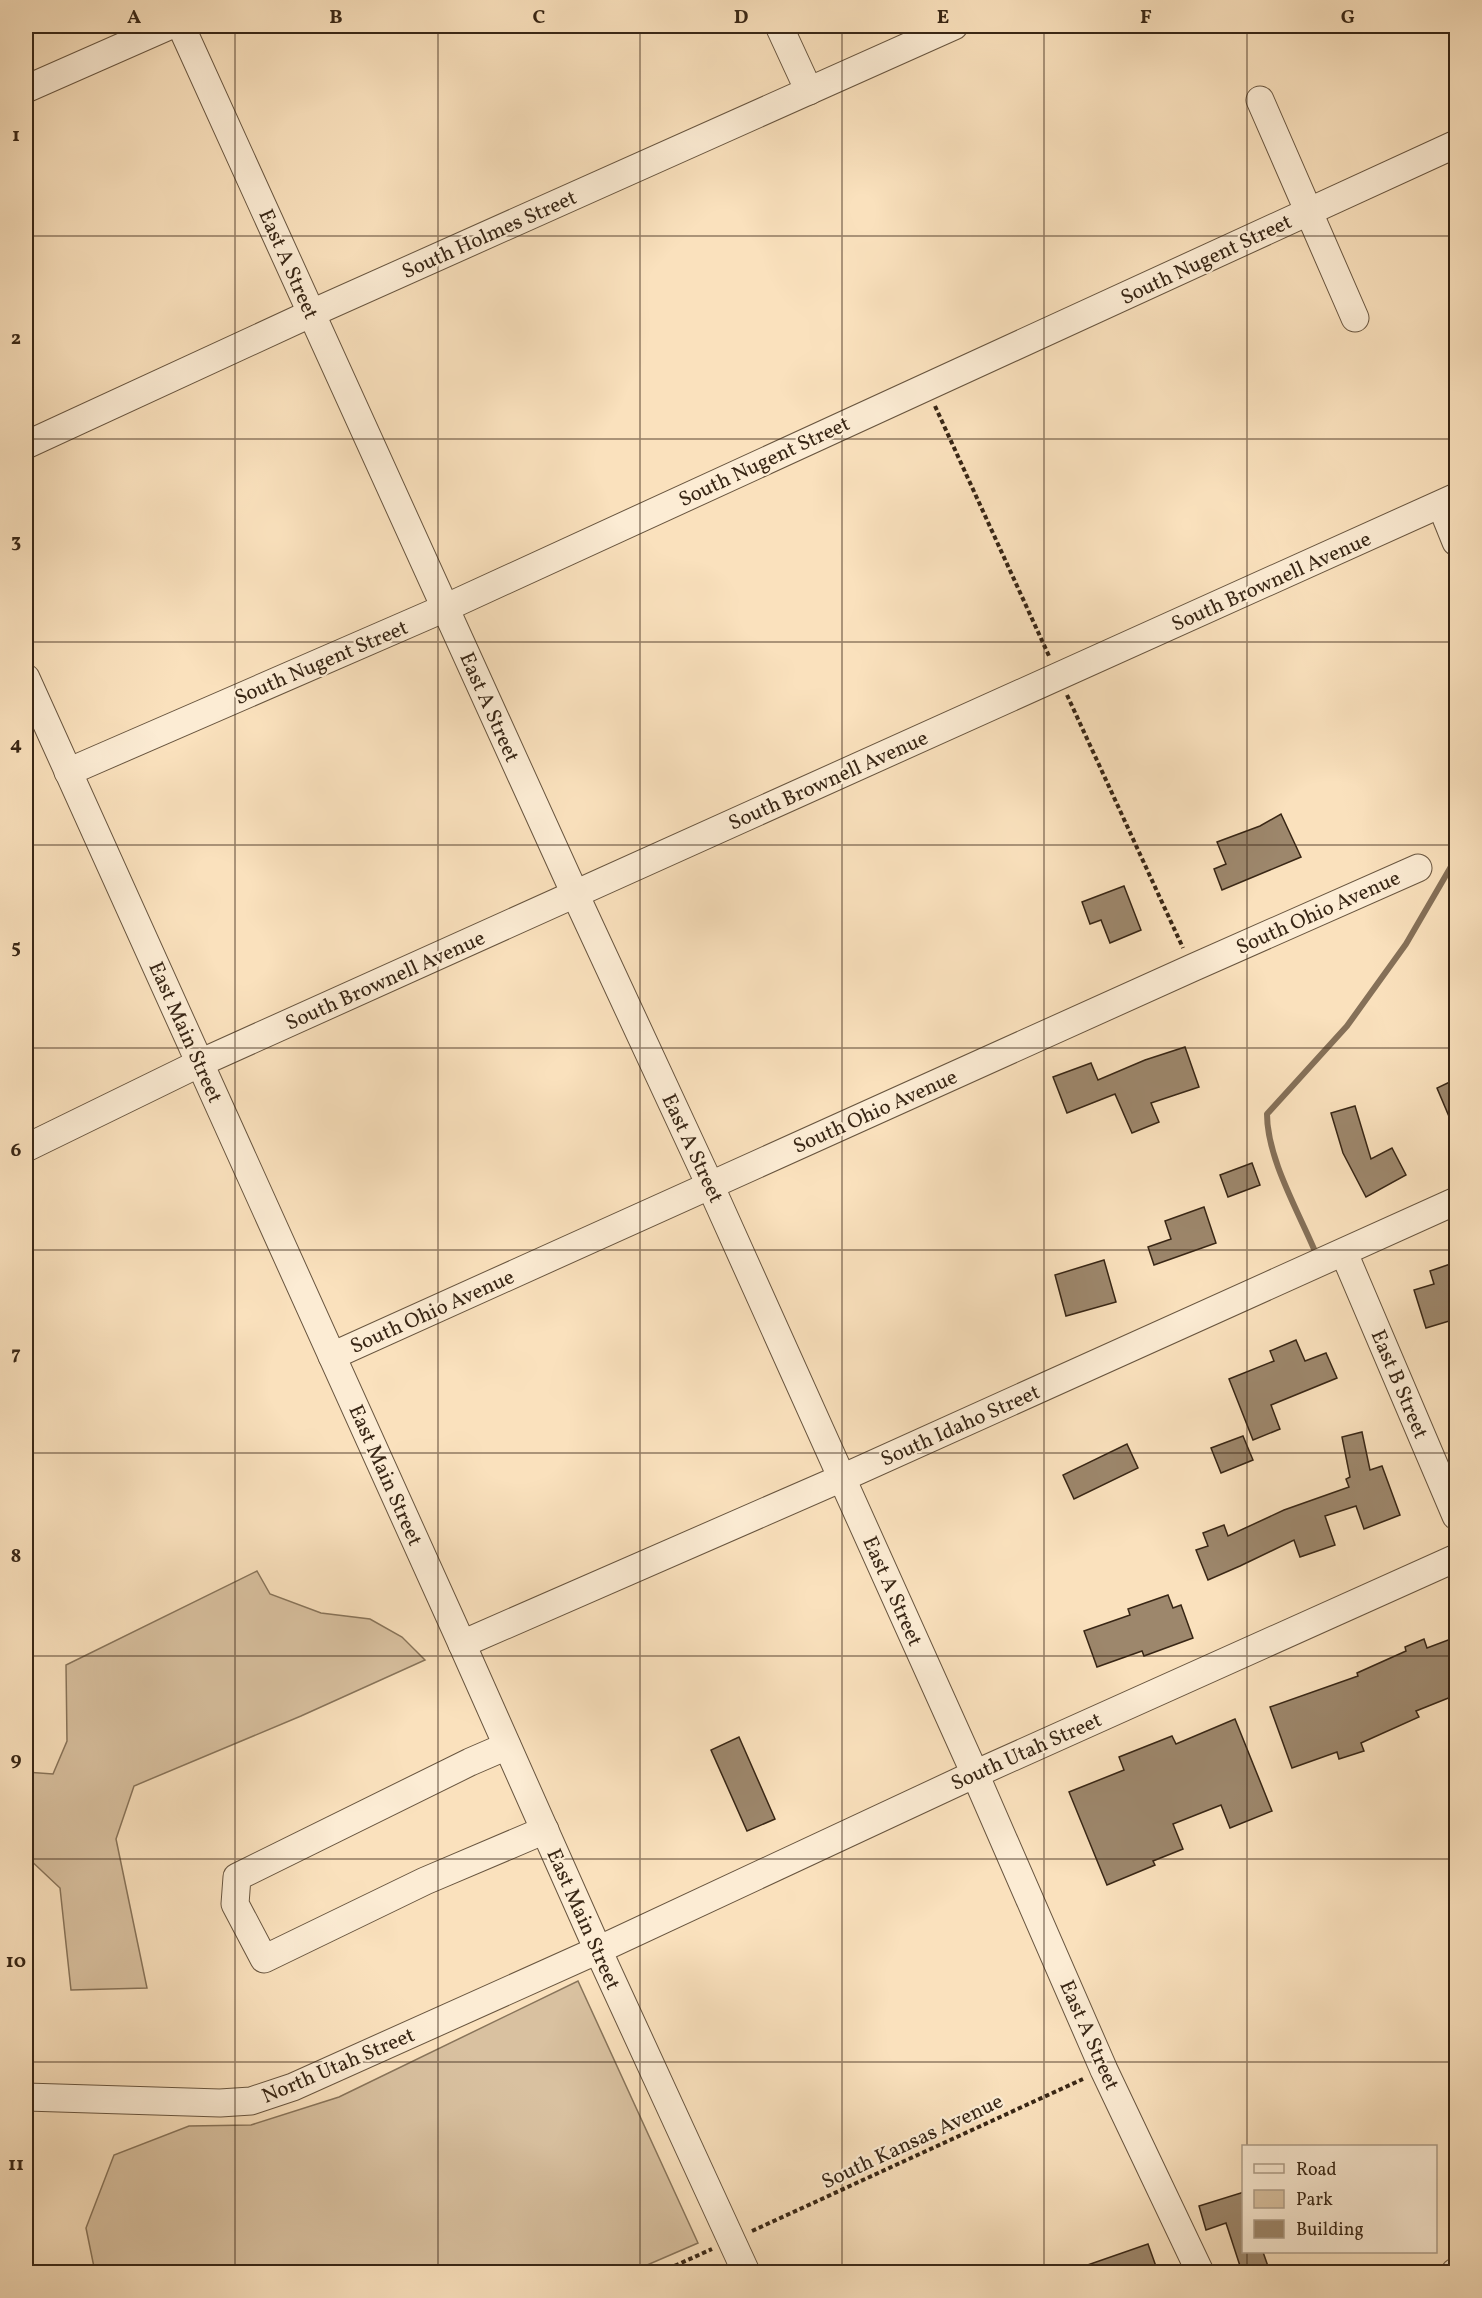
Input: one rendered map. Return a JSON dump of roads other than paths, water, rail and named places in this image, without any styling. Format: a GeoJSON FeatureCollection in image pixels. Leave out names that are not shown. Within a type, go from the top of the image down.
{"type":"FeatureCollection","features":[{"type":"Feature","properties":{"kind":"street"},"geometry":{"type":"LineString","coordinates":[[26,89],[169,26]]}},
{"type":"Feature","properties":{"kind":"street","name":"East A Street"},"geometry":{"type":"LineString","coordinates":[[181,26],[575,894],[710,1185],[975,1774],[1104,2070],[1200,2272]]}},
{"type":"Feature","properties":{"kind":"street"},"geometry":{"type":"LineString","coordinates":[[779,26],[809,91]]}},
{"type":"Feature","properties":{"kind":"street","name":"South Holmes Street"},"geometry":{"type":"LineString","coordinates":[[26,445],[312,313],[954,26]]}},
{"type":"Feature","properties":{"kind":"street"},"geometry":{"type":"LineString","coordinates":[[1260,100],[1355,318]]}},
{"type":"Feature","properties":{"kind":"street","name":"South Nugent Street"},"geometry":{"type":"LineString","coordinates":[[68,772],[445,608],[1456,144]]}},
{"type":"Feature","properties":{"kind":"street"},"geometry":{"type":"LineString","coordinates":[[1448,501],[1456,542]]}},
{"type":"Feature","properties":{"kind":"street","name":"South Brownell Avenue"},"geometry":{"type":"LineString","coordinates":[[26,1148],[200,1063],[1448,501]]}},
{"type":"Feature","properties":{"kind":"street","name":"East Main Street"},"geometry":{"type":"LineString","coordinates":[[26,678],[598,1950],[746,2272]]}},
{"type":"Feature","properties":{"kind":"street","name":"South Ohio Avenue"},"geometry":{"type":"LineString","coordinates":[[332,1356],[1418,868]]}},
{"type":"Feature","properties":{"kind":"street","name":"South Idaho Street"},"geometry":{"type":"LineString","coordinates":[[462,1644],[842,1478],[1456,1202]]}},
{"type":"Feature","properties":{"kind":"street","name":"East B Street"},"geometry":{"type":"LineString","coordinates":[[1344,1252],[1456,1516]]}},
{"type":"Feature","properties":{"kind":"street","name":"South Utah Street"},"geometry":{"type":"LineString","coordinates":[[598,1950],[975,1774],[1456,1558]]}},
{"type":"Feature","properties":{"kind":"street"},"geometry":{"type":"LineString","coordinates":[[507,1746],[237,1877],[235,1904],[264,1959],[425,1881],[545,1830]]}},
{"type":"Feature","properties":{"kind":"street","name":"North Utah Street"},"geometry":{"type":"LineString","coordinates":[[26,2097],[220,2103],[251,2101],[293,2088],[598,1950]]}},
{"type":"Feature","properties":{"kind":"waterway"},"geometry":{"type":"LineString","coordinates":[[1314,1249],[1277,1165],[1268,1131],[1267,1114],[1347,1026],[1406,944],[1456,858]]}}]}
